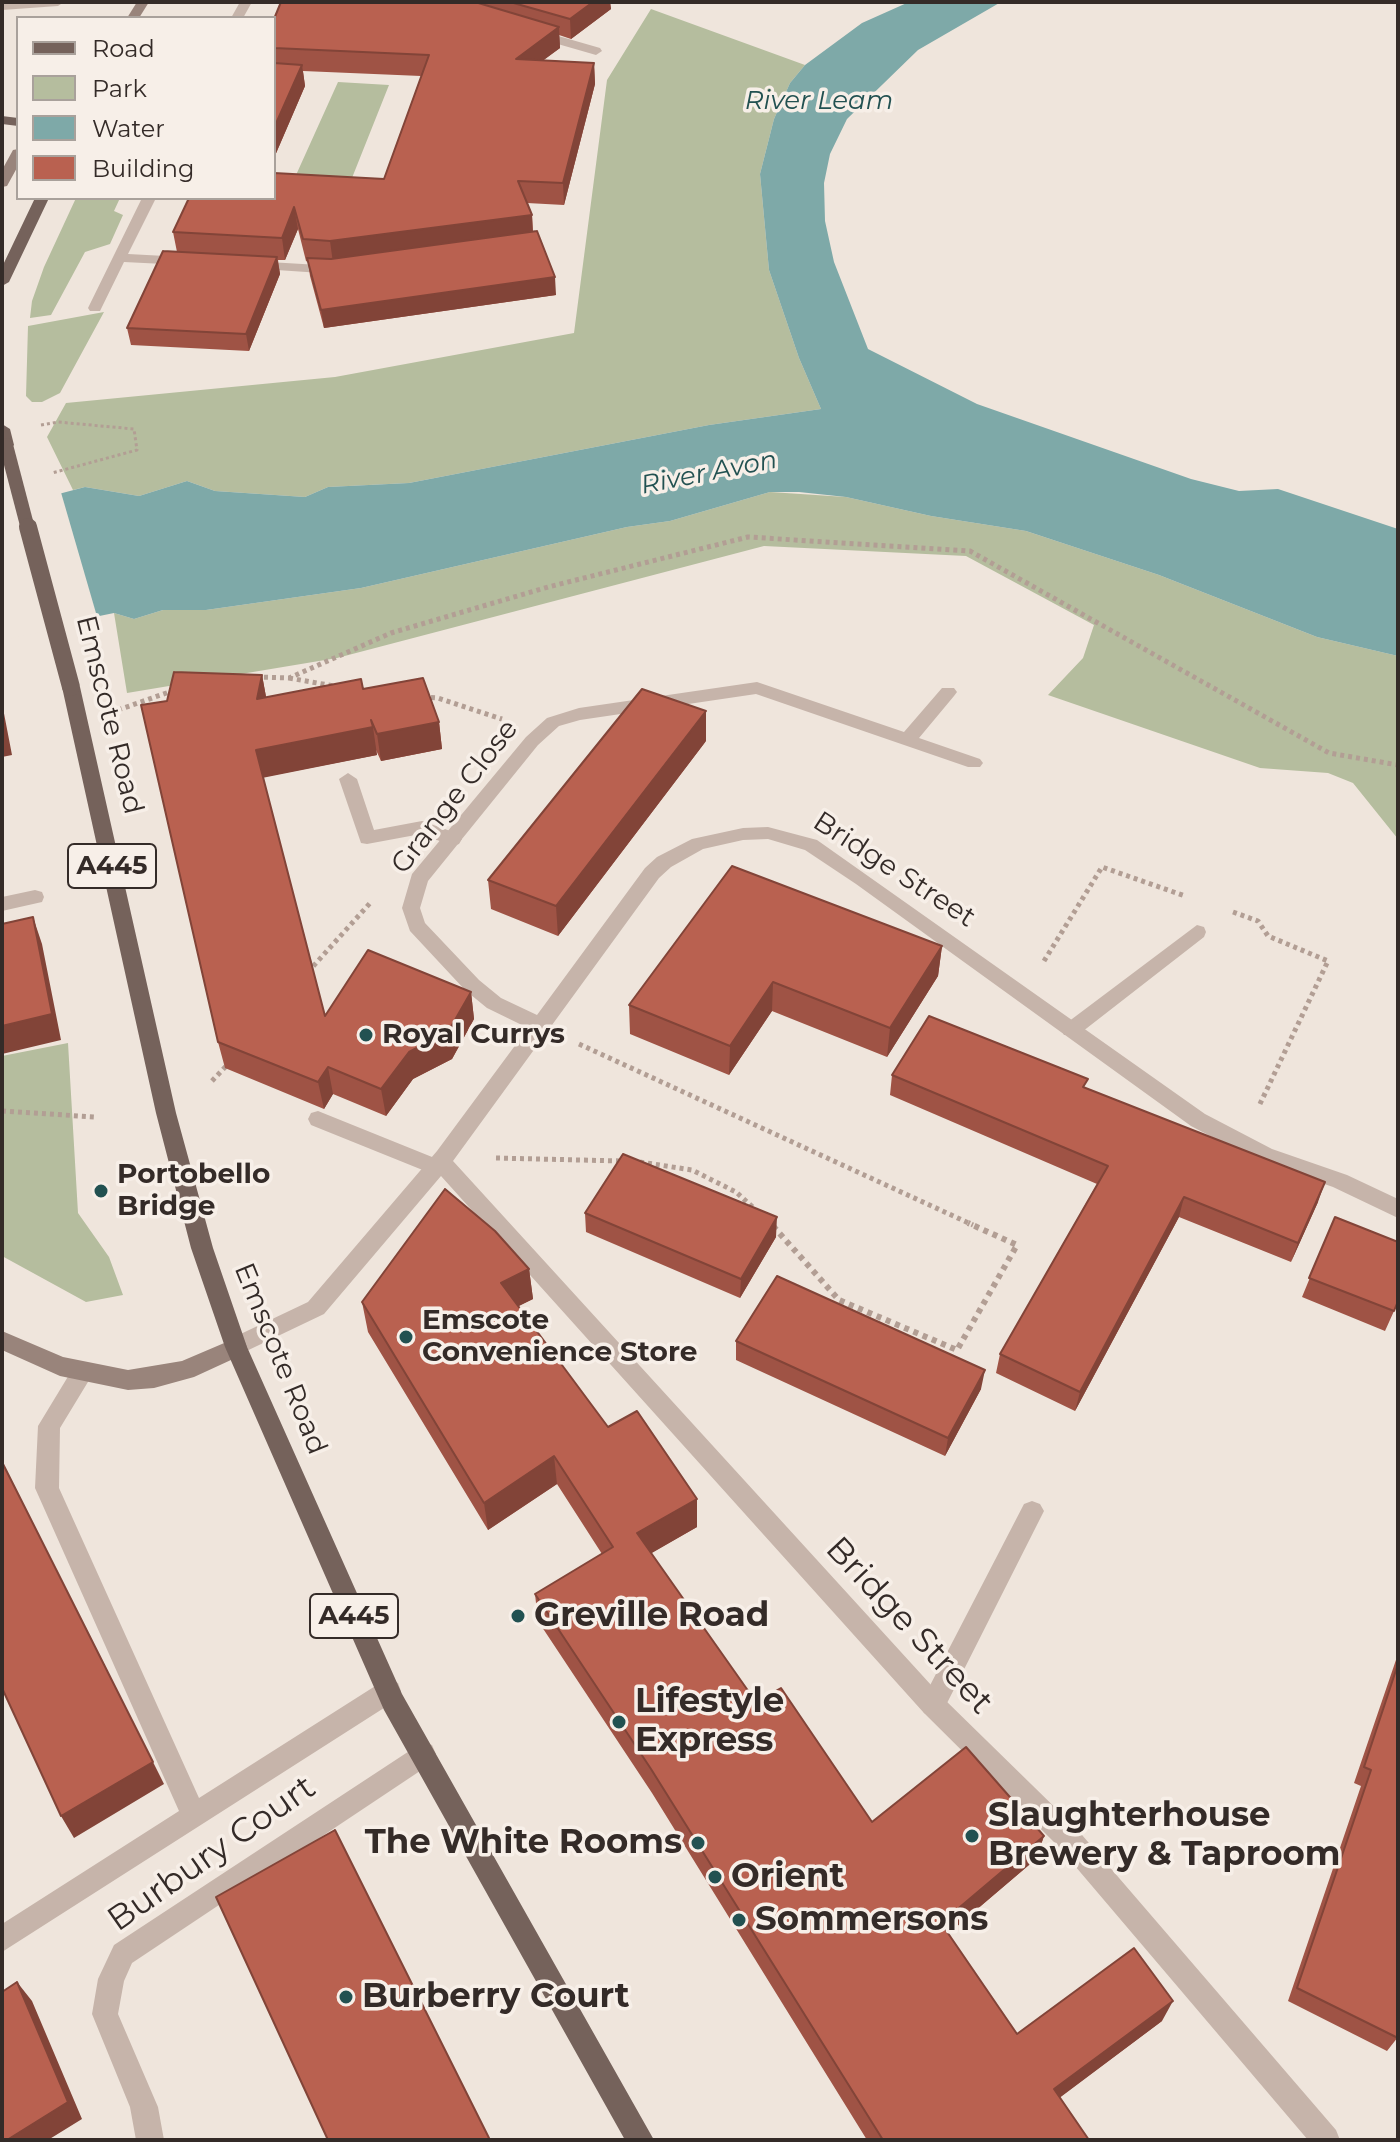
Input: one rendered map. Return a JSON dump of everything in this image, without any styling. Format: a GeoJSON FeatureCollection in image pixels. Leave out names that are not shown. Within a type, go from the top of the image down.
{"type":"FeatureCollection","features":[{"type":"Feature","properties":{"kind":"main road"},"geometry":{"type":"LineString","coordinates":[[2,282],[41,200]]}},
{"type":"Feature","properties":{"kind":"main road","name":"Emscote Road"},"geometry":{"type":"LineString","coordinates":[[4,437],[71,687],[166,1113],[202,1248],[236,1347],[389,1691],[640,2140]]}},
{"type":"Feature","properties":{"kind":"street"},"geometry":{"type":"LineString","coordinates":[[2,6],[58,2]]}},
{"type":"Feature","properties":{"kind":"street"},"geometry":{"type":"LineString","coordinates":[[524,31],[596,51]]}},
{"type":"Feature","properties":{"kind":"street"},"geometry":{"type":"LineString","coordinates":[[2,183],[13,160]]}},
{"type":"Feature","properties":{"kind":"street"},"geometry":{"type":"LineString","coordinates":[[95,308],[148,200]]}},
{"type":"Feature","properties":{"kind":"street"},"geometry":{"type":"LineString","coordinates":[[120,258],[196,262]]}},
{"type":"Feature","properties":{"kind":"street"},"geometry":{"type":"LineString","coordinates":[[242,265],[346,269]]}},
{"type":"Feature","properties":{"kind":"street","name":"Grange Close"},"geometry":{"type":"LineString","coordinates":[[539,1025],[494,1003],[472,985],[417,926],[411,908],[415,887],[541,731],[567,717],[751,688],[766,689],[974,763]]}},
{"type":"Feature","properties":{"kind":"street"},"geometry":{"type":"LineString","coordinates":[[908,739],[948,692]]}},
{"type":"Feature","properties":{"kind":"street"},"geometry":{"type":"LineString","coordinates":[[348,779],[367,838],[422,827],[453,839]]}},
{"type":"Feature","properties":{"kind":"street","name":"Bridge Street"},"geometry":{"type":"LineString","coordinates":[[236,1347],[316,1308],[439,1162],[652,873],[689,848],[719,837],[768,833],[811,845],[1198,1120],[1265,1155],[1340,1181],[1398,1209]]}},
{"type":"Feature","properties":{"kind":"street"},"geometry":{"type":"LineString","coordinates":[[2,904],[35,897]]}},
{"type":"Feature","properties":{"kind":"street"},"geometry":{"type":"LineString","coordinates":[[1071,1030],[1197,932]]}},
{"type":"Feature","properties":{"kind":"street"},"geometry":{"type":"LineString","coordinates":[[318,1119],[439,1162]]}},
{"type":"Feature","properties":{"kind":"street","name":"Bridge Street"},"geometry":{"type":"LineString","coordinates":[[439,1162],[933,1705],[1067,1837],[1326,2140]]}},
{"type":"Feature","properties":{"kind":"street"},"geometry":{"type":"LineString","coordinates":[[2,1340],[60,1366],[128,1380],[154,1378],[186,1370],[236,1347]]}},
{"type":"Feature","properties":{"kind":"street"},"geometry":{"type":"LineString","coordinates":[[83,1372],[49,1426],[47,1488],[194,1815]]}},
{"type":"Feature","properties":{"kind":"street"},"geometry":{"type":"LineString","coordinates":[[933,1705],[1032,1511]]}},
{"type":"Feature","properties":{"kind":"street"},"geometry":{"type":"LineString","coordinates":[[2,1939],[389,1691]]}},
{"type":"Feature","properties":{"kind":"street","name":"Burbury Court"},"geometry":{"type":"LineString","coordinates":[[150,2140],[144,2107],[105,2014],[111,1979],[123,1954],[423,1754]]}},
{"type":"Feature","properties":{"kind":"path"},"geometry":{"type":"LineString","coordinates":[[32,427],[58,422],[134,429],[137,450],[50,474]]}},
{"type":"Feature","properties":{"kind":"path"},"geometry":{"type":"LineString","coordinates":[[289,678],[391,633],[548,587],[748,537],[970,551],[1329,753],[1398,765]]}},
{"type":"Feature","properties":{"kind":"path"},"geometry":{"type":"LineString","coordinates":[[247,676],[289,678],[335,687]]}},
{"type":"Feature","properties":{"kind":"path"},"geometry":{"type":"LineString","coordinates":[[123,708],[177,689]]}},
{"type":"Feature","properties":{"kind":"path"},"geometry":{"type":"LineString","coordinates":[[409,696],[438,698],[541,731]]}},
{"type":"Feature","properties":{"kind":"path"},"geometry":{"type":"LineString","coordinates":[[305,976],[379,893]]}},
{"type":"Feature","properties":{"kind":"path"},"geometry":{"type":"LineString","coordinates":[[539,1025],[1017,1245],[957,1350],[839,1300],[771,1223]]}},
{"type":"Feature","properties":{"kind":"path"},"geometry":{"type":"LineString","coordinates":[[212,1081],[233,1058]]}},
{"type":"Feature","properties":{"kind":"path"},"geometry":{"type":"LineString","coordinates":[[2,1111],[95,1117]]}},
{"type":"Feature","properties":{"kind":"path"},"geometry":{"type":"LineString","coordinates":[[439,1162],[634,1161],[692,1170],[736,1192],[759,1213]]}},
{"type":"Feature","properties":{"kind":"green space"},"geometry":{"type":"Polygon","coordinates":[[[651,9],[805,65],[790,83],[774,119],[760,174],[769,270],[799,358],[821,409],[709,425],[409,483],[328,487],[305,497],[215,491],[187,481],[139,496],[85,487],[73,490],[47,437],[66,403],[335,377],[574,333],[607,80],[651,9]]]}},
{"type":"Feature","properties":{"kind":"green space"},"geometry":{"type":"Polygon","coordinates":[[[338,82],[389,85],[344,198],[287,195],[338,82]]]}},
{"type":"Feature","properties":{"kind":"green space"},"geometry":{"type":"Polygon","coordinates":[[[75,200],[119,200],[114,211],[123,215],[110,244],[85,252],[51,315],[30,318],[32,301],[75,200]]]}},
{"type":"Feature","properties":{"kind":"green space"},"geometry":{"type":"Polygon","coordinates":[[[104,312],[60,393],[42,402],[32,402],[26,396],[28,326],[104,312]]]}},
{"type":"Feature","properties":{"kind":"green space"},"geometry":{"type":"Polygon","coordinates":[[[770,492],[846,497],[931,516],[1026,531],[1159,575],[1317,637],[1398,656],[1398,839],[1353,783],[1328,773],[1260,768],[1048,695],[1083,658],[1094,625],[966,556],[764,546],[337,658],[127,693],[114,613],[134,619],[163,610],[206,610],[361,588],[627,527],[670,521],[770,492]]]}},
{"type":"Feature","properties":{"kind":"green space"},"geometry":{"type":"Polygon","coordinates":[[[68,1043],[78,1213],[109,1257],[123,1295],[86,1302],[2,1256],[2,1056],[68,1043]]]}},
{"type":"Feature","properties":{"kind":"water","name":"River Avon"},"geometry":{"type":"Polygon","coordinates":[[[909,2],[1001,2],[918,50],[847,119],[830,154],[824,183],[825,221],[834,262],[868,349],[977,404],[1191,479],[1239,491],[1278,489],[1398,529],[1398,656],[1317,637],[1159,575],[1026,531],[931,516],[846,497],[799,492],[770,492],[670,521],[627,527],[361,588],[206,610],[163,610],[134,619],[114,613],[2,636],[2,509],[85,487],[139,496],[187,481],[215,491],[305,497],[328,487],[409,483],[709,425],[821,409],[799,358],[769,270],[760,174],[774,119],[790,83],[805,65],[862,23],[909,2]]]}},
{"type":"Feature","properties":{"kind":"pier"},"geometry":{"type":"Polygon","coordinates":[[[60,489],[98,620],[2,640],[2,505],[60,489]]]}},
{"type":"Feature","properties":{"kind":"building"},"geometry":{"type":"Polygon","coordinates":[[[281,2],[475,2],[559,27],[516,59],[594,63],[563,183],[518,181],[532,215],[330,241],[303,239],[294,207],[282,238],[173,232],[188,200],[276,200],[276,173],[384,179],[429,55],[276,48],[275,16],[281,2]]]}},
{"type":"Feature","properties":{"kind":"building"},"geometry":{"type":"Polygon","coordinates":[[[510,2],[593,2],[570,19],[510,2]]]}},
{"type":"Feature","properties":{"kind":"building"},"geometry":{"type":"Polygon","coordinates":[[[276,63],[302,65],[276,124],[276,63]]]}},
{"type":"Feature","properties":{"kind":"building"},"geometry":{"type":"Polygon","coordinates":[[[537,231],[555,277],[321,310],[307,258],[331,259],[537,231]]]}},
{"type":"Feature","properties":{"kind":"building"},"geometry":{"type":"Polygon","coordinates":[[[163,251],[277,257],[246,334],[127,328],[163,251]]]}},
{"type":"Feature","properties":{"kind":"building"},"geometry":{"type":"Polygon","coordinates":[[[174,672],[262,675],[257,699],[361,679],[363,689],[423,678],[439,722],[377,734],[371,720],[373,727],[256,750],[325,1016],[368,950],[471,992],[448,1032],[409,1052],[381,1089],[328,1067],[318,1082],[218,1042],[141,705],[167,701],[174,672]]]}},
{"type":"Feature","properties":{"kind":"building"},"geometry":{"type":"Polygon","coordinates":[[[642,689],[706,711],[556,906],[488,880],[642,689]]]}},
{"type":"Feature","properties":{"kind":"building"},"geometry":{"type":"Polygon","coordinates":[[[732,866],[942,946],[890,1028],[773,982],[730,1046],[629,1005],[732,866]]]}},
{"type":"Feature","properties":{"kind":"building"},"geometry":{"type":"Polygon","coordinates":[[[33,917],[52,1014],[2,1026],[2,924],[33,917]]]}},
{"type":"Feature","properties":{"kind":"building"},"geometry":{"type":"Polygon","coordinates":[[[929,1016],[1088,1079],[1083,1087],[1325,1182],[1298,1243],[1184,1197],[1080,1392],[1000,1354],[1108,1166],[892,1075],[929,1016]]]}},
{"type":"Feature","properties":{"kind":"building"},"geometry":{"type":"Polygon","coordinates":[[[623,1154],[777,1217],[741,1279],[585,1213],[623,1154]]]}},
{"type":"Feature","properties":{"kind":"building"},"geometry":{"type":"Polygon","coordinates":[[[445,1189],[495,1231],[529,1269],[501,1283],[608,1427],[637,1411],[697,1499],[637,1533],[756,1702],[781,1688],[872,1822],[966,1747],[1044,1836],[941,1923],[1017,2034],[1134,1948],[1173,2001],[1054,2089],[1089,2140],[883,2140],[651,1769],[535,1594],[613,1547],[554,1456],[484,1503],[362,1302],[445,1189]]]}},
{"type":"Feature","properties":{"kind":"building"},"geometry":{"type":"Polygon","coordinates":[[[1335,1217],[1398,1242],[1398,1301],[1394,1311],[1309,1278],[1335,1217]]]}},
{"type":"Feature","properties":{"kind":"building"},"geometry":{"type":"Polygon","coordinates":[[[777,1276],[985,1370],[948,1438],[736,1341],[777,1276]]]}},
{"type":"Feature","properties":{"kind":"building"},"geometry":{"type":"Polygon","coordinates":[[[2,1462],[153,1762],[61,1816],[2,1688],[2,1462]]]}},
{"type":"Feature","properties":{"kind":"building"},"geometry":{"type":"Polygon","coordinates":[[[1398,1664],[1398,2038],[1297,1988],[1371,1770],[1364,1767],[1398,1664]]]}},
{"type":"Feature","properties":{"kind":"building","name":"Burberry Court"},"geometry":{"type":"Polygon","coordinates":[[[335,1830],[489,2138],[486,2140],[328,2140],[216,1897],[335,1830]]]}},
{"type":"Feature","properties":{"kind":"building"},"geometry":{"type":"Polygon","coordinates":[[[17,1982],[68,2102],[7,2140],[2,2140],[2,1992],[17,1982]]]}},
{"type":"Feature","properties":{"kind":"place","name":"Royal Currys"},"geometry":{"type":"Point","coordinates":[366,1035]}},
{"type":"Feature","properties":{"kind":"place","name":"Portobello Bridge"},"geometry":{"type":"Point","coordinates":[101,1191]}},
{"type":"Feature","properties":{"kind":"place","name":"Emscote Convenience Store"},"geometry":{"type":"Point","coordinates":[406,1337]}},
{"type":"Feature","properties":{"kind":"place","name":"Greville Road"},"geometry":{"type":"Point","coordinates":[518,1616]}},
{"type":"Feature","properties":{"kind":"place","name":"Lifestyle Express"},"geometry":{"type":"Point","coordinates":[619,1722]}},
{"type":"Feature","properties":{"kind":"place","name":"Slaughterhouse Brewery & Taproom"},"geometry":{"type":"Point","coordinates":[972,1836]}},
{"type":"Feature","properties":{"kind":"place","name":"The White Rooms"},"geometry":{"type":"Point","coordinates":[698,1843]}},
{"type":"Feature","properties":{"kind":"place","name":"Orient"},"geometry":{"type":"Point","coordinates":[715,1877]}},
{"type":"Feature","properties":{"kind":"place","name":"Sommersons"},"geometry":{"type":"Point","coordinates":[739,1920]}},
{"type":"Feature","properties":{"kind":"place","name":"Burberry Court"},"geometry":{"type":"Point","coordinates":[346,1997]}},
{"type":"Feature","properties":{"kind":"water label","name":"River Leam"},"geometry":{"type":"Point","coordinates":[819,101]}}]}
